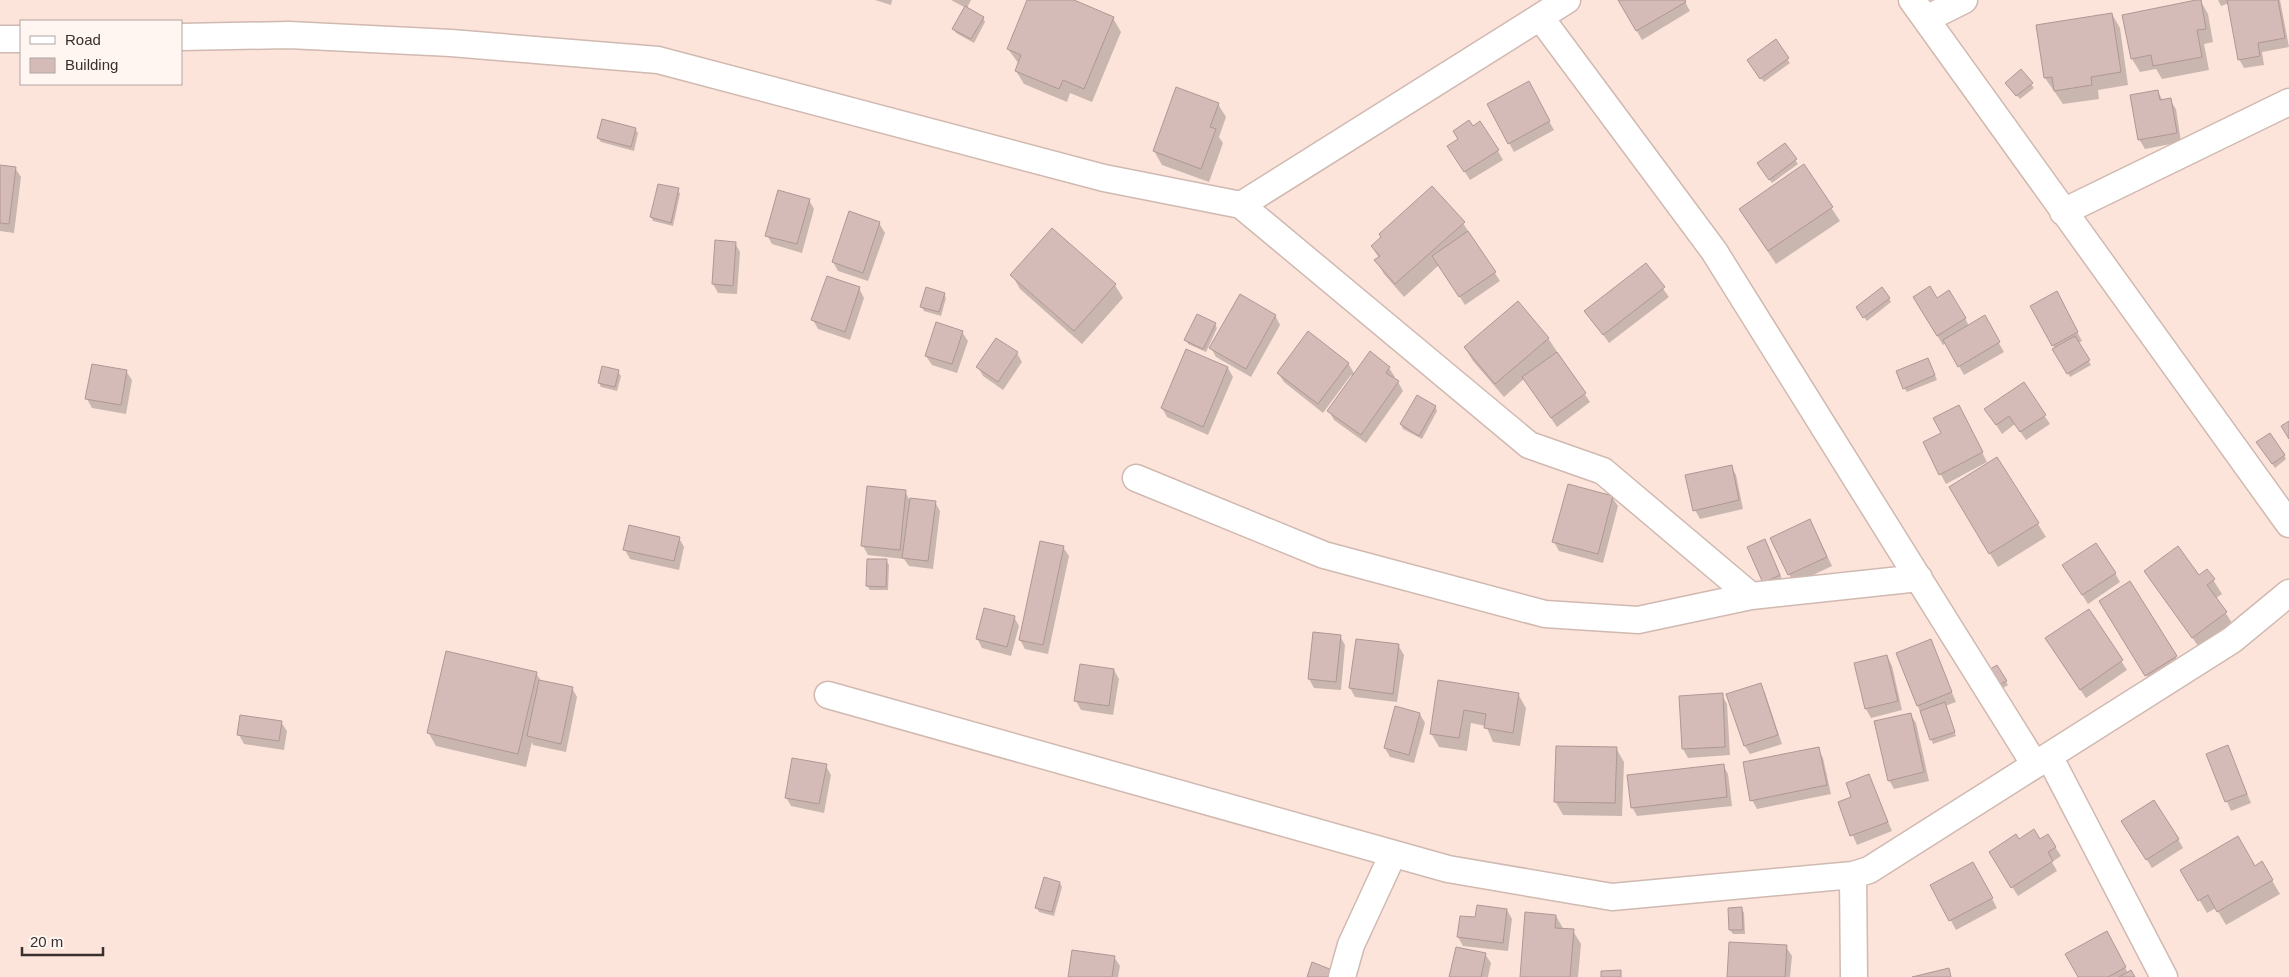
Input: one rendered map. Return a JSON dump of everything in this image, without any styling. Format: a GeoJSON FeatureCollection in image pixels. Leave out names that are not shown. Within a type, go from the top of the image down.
{"type":"FeatureCollection","features":[{"type":"Feature","properties":{"kind":"street"},"geometry":{"type":"LineString","coordinates":[[1241,205],[1567,0]]}},
{"type":"Feature","properties":{"kind":"street"},"geometry":{"type":"LineString","coordinates":[[1964,0],[1919,9],[2289,524]]}},
{"type":"Feature","properties":{"kind":"street"},"geometry":{"type":"LineString","coordinates":[[1540,17],[1714,251],[1919,578],[2042,760],[2164,977]]}},
{"type":"Feature","properties":{"kind":"street"},"geometry":{"type":"LineString","coordinates":[[182,37],[308,36],[451,43],[658,60],[1104,178],[1241,205],[1529,445],[1603,471],[1751,596]]}},
{"type":"Feature","properties":{"kind":"street"},"geometry":{"type":"LineString","coordinates":[[0,39],[20,39]]}},
{"type":"Feature","properties":{"kind":"street"},"geometry":{"type":"LineString","coordinates":[[2063,212],[2289,102]]}},
{"type":"Feature","properties":{"kind":"street"},"geometry":{"type":"LineString","coordinates":[[1136,478],[1324,555],[1545,614],[1638,620],[1751,596],[1919,578]]}},
{"type":"Feature","properties":{"kind":"street"},"geometry":{"type":"LineString","coordinates":[[828,695],[1448,869],[1612,896],[1853,875],[1869,870],[2232,640],[2289,593]]}},
{"type":"Feature","properties":{"kind":"street"},"geometry":{"type":"LineString","coordinates":[[1342,977],[1351,945],[1393,854]]}},
{"type":"Feature","properties":{"kind":"street"},"geometry":{"type":"LineString","coordinates":[[1853,875],[1854,977]]}},
{"type":"Feature","properties":{"kind":"building"},"geometry":{"type":"Polygon","coordinates":[[[1027,0],[1074,0],[1114,17],[1084,89],[1063,80],[1059,89],[1015,71],[1021,55],[1007,49],[1027,0]]]}},
{"type":"Feature","properties":{"kind":"building"},"geometry":{"type":"Polygon","coordinates":[[[1618,0],[1685,0],[1686,2],[1636,31],[1618,0]]]}},
{"type":"Feature","properties":{"kind":"building"},"geometry":{"type":"Polygon","coordinates":[[[2201,0],[2206,29],[2197,30],[2202,57],[2153,66],[2151,55],[2131,59],[2122,15],[2201,0]]]}},
{"type":"Feature","properties":{"kind":"building"},"geometry":{"type":"Polygon","coordinates":[[[2227,0],[2278,0],[2285,38],[2258,43],[2260,56],[2238,60],[2227,0]]]}},
{"type":"Feature","properties":{"kind":"building"},"geometry":{"type":"Polygon","coordinates":[[[965,6],[984,17],[971,39],[952,29],[965,6]]]}},
{"type":"Feature","properties":{"kind":"building"},"geometry":{"type":"Polygon","coordinates":[[[2112,13],[2121,72],[2091,77],[2092,85],[2054,91],[2052,77],[2044,78],[2036,25],[2112,13]]]}},
{"type":"Feature","properties":{"kind":"building"},"geometry":{"type":"Polygon","coordinates":[[[1776,39],[1789,58],[1760,79],[1747,60],[1776,39]]]}},
{"type":"Feature","properties":{"kind":"building"},"geometry":{"type":"Polygon","coordinates":[[[2021,69],[2033,83],[2016,96],[2005,83],[2021,69]]]}},
{"type":"Feature","properties":{"kind":"building"},"geometry":{"type":"Polygon","coordinates":[[[1529,81],[1550,121],[1508,144],[1487,104],[1529,81]]]}},
{"type":"Feature","properties":{"kind":"building"},"geometry":{"type":"Polygon","coordinates":[[[1176,87],[1219,103],[1210,127],[1216,129],[1201,169],[1153,151],[1176,87]]]}},
{"type":"Feature","properties":{"kind":"building"},"geometry":{"type":"Polygon","coordinates":[[[2158,90],[2160,100],[2171,98],[2177,133],[2138,140],[2130,95],[2158,90]]]}},
{"type":"Feature","properties":{"kind":"building"},"geometry":{"type":"Polygon","coordinates":[[[602,119],[636,128],[631,147],[597,138],[602,119]]]}},
{"type":"Feature","properties":{"kind":"building"},"geometry":{"type":"Polygon","coordinates":[[[1469,120],[1473,126],[1480,121],[1499,150],[1464,172],[1447,146],[1458,139],[1453,131],[1469,120]]]}},
{"type":"Feature","properties":{"kind":"building"},"geometry":{"type":"Polygon","coordinates":[[[1785,143],[1797,159],[1769,180],[1757,163],[1785,143]]]}},
{"type":"Feature","properties":{"kind":"building"},"geometry":{"type":"Polygon","coordinates":[[[1804,164],[1833,207],[1768,251],[1739,209],[1804,164]]]}},
{"type":"Feature","properties":{"kind":"building"},"geometry":{"type":"Polygon","coordinates":[[[0,165],[16,167],[9,224],[0,223],[0,165]]]}},
{"type":"Feature","properties":{"kind":"building"},"geometry":{"type":"Polygon","coordinates":[[[658,184],[679,188],[671,223],[650,217],[658,184]]]}},
{"type":"Feature","properties":{"kind":"building"},"geometry":{"type":"Polygon","coordinates":[[[1432,186],[1465,222],[1395,284],[1374,260],[1380,256],[1371,246],[1381,237],[1379,234],[1432,186]]]}},
{"type":"Feature","properties":{"kind":"building"},"geometry":{"type":"Polygon","coordinates":[[[778,190],[810,199],[797,244],[765,236],[778,190]]]}},
{"type":"Feature","properties":{"kind":"building"},"geometry":{"type":"Polygon","coordinates":[[[849,211],[880,222],[863,273],[832,262],[849,211]]]}},
{"type":"Feature","properties":{"kind":"building"},"geometry":{"type":"Polygon","coordinates":[[[1052,228],[1116,284],[1074,331],[1010,275],[1052,228]]]}},
{"type":"Feature","properties":{"kind":"building"},"geometry":{"type":"Polygon","coordinates":[[[1468,231],[1496,272],[1459,297],[1432,256],[1468,231]]]}},
{"type":"Feature","properties":{"kind":"building"},"geometry":{"type":"Polygon","coordinates":[[[715,240],[736,242],[733,286],[712,284],[715,240]]]}},
{"type":"Feature","properties":{"kind":"building"},"geometry":{"type":"Polygon","coordinates":[[[1646,263],[1665,287],[1603,335],[1584,311],[1646,263]]]}},
{"type":"Feature","properties":{"kind":"building"},"geometry":{"type":"Polygon","coordinates":[[[827,276],[860,287],[845,332],[811,320],[827,276]]]}},
{"type":"Feature","properties":{"kind":"building"},"geometry":{"type":"Polygon","coordinates":[[[1930,286],[1937,298],[1949,290],[1966,318],[1937,336],[1913,297],[1930,286]]]}},
{"type":"Feature","properties":{"kind":"building"},"geometry":{"type":"Polygon","coordinates":[[[926,287],[945,293],[939,312],[920,307],[926,287]]]}},
{"type":"Feature","properties":{"kind":"building"},"geometry":{"type":"Polygon","coordinates":[[[1882,287],[1890,298],[1863,318],[1856,307],[1882,287]]]}},
{"type":"Feature","properties":{"kind":"building"},"geometry":{"type":"Polygon","coordinates":[[[2057,291],[2078,332],[2052,346],[2030,306],[2057,291]]]}},
{"type":"Feature","properties":{"kind":"building"},"geometry":{"type":"Polygon","coordinates":[[[1240,294],[1276,315],[1246,369],[1209,348],[1240,294]]]}},
{"type":"Feature","properties":{"kind":"building"},"geometry":{"type":"Polygon","coordinates":[[[1518,301],[1549,338],[1495,384],[1464,347],[1518,301]]]}},
{"type":"Feature","properties":{"kind":"building"},"geometry":{"type":"Polygon","coordinates":[[[1197,314],[1216,323],[1203,349],[1184,340],[1197,314]]]}},
{"type":"Feature","properties":{"kind":"building"},"geometry":{"type":"Polygon","coordinates":[[[1985,315],[2000,342],[1958,367],[1943,340],[1985,315]]]}},
{"type":"Feature","properties":{"kind":"building"},"geometry":{"type":"Polygon","coordinates":[[[936,322],[963,331],[952,364],[925,356],[936,322]]]}},
{"type":"Feature","properties":{"kind":"building"},"geometry":{"type":"Polygon","coordinates":[[[1308,331],[1349,363],[1318,404],[1277,373],[1308,331]]]}},
{"type":"Feature","properties":{"kind":"building"},"geometry":{"type":"Polygon","coordinates":[[[2075,336],[2090,360],[2067,374],[2052,349],[2075,336]]]}},
{"type":"Feature","properties":{"kind":"building"},"geometry":{"type":"Polygon","coordinates":[[[996,338],[1018,352],[998,382],[976,367],[996,338]]]}},
{"type":"Feature","properties":{"kind":"building"},"geometry":{"type":"Polygon","coordinates":[[[1186,349],[1228,367],[1203,427],[1161,408],[1186,349]]]}},
{"type":"Feature","properties":{"kind":"building"},"geometry":{"type":"Polygon","coordinates":[[[1370,351],[1390,367],[1386,373],[1399,381],[1361,435],[1327,411],[1370,351]]]}},
{"type":"Feature","properties":{"kind":"building"},"geometry":{"type":"Polygon","coordinates":[[[1557,352],[1586,393],[1551,418],[1522,377],[1557,352]]]}},
{"type":"Feature","properties":{"kind":"building"},"geometry":{"type":"Polygon","coordinates":[[[1928,358],[1935,375],[1903,389],[1896,371],[1928,358]]]}},
{"type":"Feature","properties":{"kind":"building"},"geometry":{"type":"Polygon","coordinates":[[[92,364],[127,370],[121,405],[85,399],[92,364]]]}},
{"type":"Feature","properties":{"kind":"building"},"geometry":{"type":"Polygon","coordinates":[[[602,366],[619,370],[615,387],[598,383],[602,366]]]}},
{"type":"Feature","properties":{"kind":"building"},"geometry":{"type":"Polygon","coordinates":[[[2024,382],[2046,415],[2020,432],[2009,416],[1996,425],[1984,409],[2024,382]]]}},
{"type":"Feature","properties":{"kind":"building"},"geometry":{"type":"Polygon","coordinates":[[[1417,395],[1436,406],[1419,436],[1400,424],[1417,395]]]}},
{"type":"Feature","properties":{"kind":"building"},"geometry":{"type":"Polygon","coordinates":[[[1959,405],[1983,452],[1939,475],[1923,442],[1941,433],[1933,418],[1959,405]]]}},
{"type":"Feature","properties":{"kind":"building"},"geometry":{"type":"Polygon","coordinates":[[[2289,421],[2289,439],[2281,426],[2289,421]]]}},
{"type":"Feature","properties":{"kind":"building"},"geometry":{"type":"Polygon","coordinates":[[[2270,433],[2285,455],[2272,464],[2256,442],[2270,433]]]}},
{"type":"Feature","properties":{"kind":"building"},"geometry":{"type":"Polygon","coordinates":[[[1997,457],[2039,523],[1989,554],[1949,487],[1997,457]]]}},
{"type":"Feature","properties":{"kind":"building"},"geometry":{"type":"Polygon","coordinates":[[[1732,465],[1739,500],[1693,511],[1685,475],[1732,465]]]}},
{"type":"Feature","properties":{"kind":"building"},"geometry":{"type":"Polygon","coordinates":[[[1568,484],[1613,496],[1598,554],[1552,542],[1568,484]]]}},
{"type":"Feature","properties":{"kind":"building"},"geometry":{"type":"Polygon","coordinates":[[[867,486],[906,490],[900,550],[861,546],[867,486]]]}},
{"type":"Feature","properties":{"kind":"building"},"geometry":{"type":"Polygon","coordinates":[[[910,498],[936,501],[928,561],[902,558],[910,498]]]}},
{"type":"Feature","properties":{"kind":"building"},"geometry":{"type":"Polygon","coordinates":[[[1810,519],[1827,557],[1788,575],[1770,538],[1810,519]]]}},
{"type":"Feature","properties":{"kind":"building"},"geometry":{"type":"Polygon","coordinates":[[[629,525],[680,537],[674,561],[623,550],[629,525]]]}},
{"type":"Feature","properties":{"kind":"building"},"geometry":{"type":"Polygon","coordinates":[[[1765,539],[1780,575],[1763,583],[1747,547],[1765,539]]]}},
{"type":"Feature","properties":{"kind":"building"},"geometry":{"type":"Polygon","coordinates":[[[1040,541],[1064,546],[1043,645],[1019,640],[1040,541]]]}},
{"type":"Feature","properties":{"kind":"building"},"geometry":{"type":"Polygon","coordinates":[[[2096,543],[2116,573],[2082,595],[2062,565],[2096,543]]]}},
{"type":"Feature","properties":{"kind":"building"},"geometry":{"type":"Polygon","coordinates":[[[2178,546],[2199,575],[2207,569],[2215,579],[2207,585],[2227,612],[2192,638],[2144,571],[2178,546]]]}},
{"type":"Feature","properties":{"kind":"building"},"geometry":{"type":"Polygon","coordinates":[[[867,559],[887,559],[886,587],[866,586],[867,559]]]}},
{"type":"Feature","properties":{"kind":"building"},"geometry":{"type":"Polygon","coordinates":[[[2130,581],[2177,656],[2145,676],[2099,601],[2130,581]]]}},
{"type":"Feature","properties":{"kind":"building"},"geometry":{"type":"Polygon","coordinates":[[[984,608],[1015,616],[1007,647],[976,639],[984,608]]]}},
{"type":"Feature","properties":{"kind":"building"},"geometry":{"type":"Polygon","coordinates":[[[2089,609],[2123,660],[2080,690],[2045,638],[2089,609]]]}},
{"type":"Feature","properties":{"kind":"building"},"geometry":{"type":"Polygon","coordinates":[[[1313,632],[1341,635],[1336,682],[1308,679],[1313,632]]]}},
{"type":"Feature","properties":{"kind":"building"},"geometry":{"type":"Polygon","coordinates":[[[1356,639],[1399,644],[1393,694],[1349,688],[1356,639]]]}},
{"type":"Feature","properties":{"kind":"building"},"geometry":{"type":"Polygon","coordinates":[[[1931,639],[1952,692],[1917,706],[1896,653],[1931,639]]]}},
{"type":"Feature","properties":{"kind":"building"},"geometry":{"type":"Polygon","coordinates":[[[446,651],[537,672],[518,754],[427,733],[446,651]]]}},
{"type":"Feature","properties":{"kind":"building"},"geometry":{"type":"Polygon","coordinates":[[[1887,655],[1898,701],[1865,709],[1854,663],[1887,655]]]}},
{"type":"Feature","properties":{"kind":"building"},"geometry":{"type":"Polygon","coordinates":[[[1080,664],[1114,669],[1109,706],[1074,701],[1080,664]]]}},
{"type":"Feature","properties":{"kind":"building"},"geometry":{"type":"Polygon","coordinates":[[[1997,665],[2007,681],[1996,686],[1987,671],[1997,665]]]}},
{"type":"Feature","properties":{"kind":"building"},"geometry":{"type":"Polygon","coordinates":[[[539,680],[573,687],[561,744],[527,736],[539,680]]]}},
{"type":"Feature","properties":{"kind":"building"},"geometry":{"type":"Polygon","coordinates":[[[1438,680],[1519,693],[1513,733],[1484,728],[1486,714],[1464,710],[1459,738],[1430,734],[1438,680]]]}},
{"type":"Feature","properties":{"kind":"building"},"geometry":{"type":"Polygon","coordinates":[[[1761,683],[1778,735],[1744,746],[1726,694],[1761,683]]]}},
{"type":"Feature","properties":{"kind":"building"},"geometry":{"type":"Polygon","coordinates":[[[1723,693],[1725,747],[1682,749],[1679,696],[1723,693]]]}},
{"type":"Feature","properties":{"kind":"building"},"geometry":{"type":"Polygon","coordinates":[[[1945,702],[1955,732],[1930,740],[1920,711],[1945,702]]]}},
{"type":"Feature","properties":{"kind":"building"},"geometry":{"type":"Polygon","coordinates":[[[1395,706],[1420,713],[1409,755],[1384,748],[1395,706]]]}},
{"type":"Feature","properties":{"kind":"building"},"geometry":{"type":"Polygon","coordinates":[[[1911,713],[1924,772],[1888,781],[1874,721],[1911,713]]]}},
{"type":"Feature","properties":{"kind":"building"},"geometry":{"type":"Polygon","coordinates":[[[240,715],[282,721],[279,741],[237,735],[240,715]]]}},
{"type":"Feature","properties":{"kind":"building"},"geometry":{"type":"Polygon","coordinates":[[[2228,745],[2247,794],[2225,802],[2206,754],[2228,745]]]}},
{"type":"Feature","properties":{"kind":"building"},"geometry":{"type":"Polygon","coordinates":[[[1556,746],[1617,747],[1615,803],[1554,802],[1556,746]]]}},
{"type":"Feature","properties":{"kind":"building"},"geometry":{"type":"Polygon","coordinates":[[[1819,747],[1827,785],[1750,801],[1743,762],[1819,747]]]}},
{"type":"Feature","properties":{"kind":"building"},"geometry":{"type":"Polygon","coordinates":[[[792,758],[827,764],[819,804],[785,798],[792,758]]]}},
{"type":"Feature","properties":{"kind":"building"},"geometry":{"type":"Polygon","coordinates":[[[1724,764],[1727,797],[1631,808],[1627,775],[1724,764]]]}},
{"type":"Feature","properties":{"kind":"building"},"geometry":{"type":"Polygon","coordinates":[[[1869,774],[1888,822],[1850,836],[1838,802],[1851,797],[1846,783],[1869,774]]]}},
{"type":"Feature","properties":{"kind":"building"},"geometry":{"type":"Polygon","coordinates":[[[2154,800],[2179,839],[2146,860],[2121,821],[2154,800]]]}},
{"type":"Feature","properties":{"kind":"building"},"geometry":{"type":"Polygon","coordinates":[[[2034,829],[2040,839],[2048,834],[2056,847],[2048,852],[2053,861],[2011,888],[1989,852],[2016,834],[2019,839],[2034,829]]]}},
{"type":"Feature","properties":{"kind":"building"},"geometry":{"type":"Polygon","coordinates":[[[2238,836],[2255,866],[2262,861],[2273,880],[2217,912],[2208,895],[2198,901],[2180,870],[2238,836]]]}},
{"type":"Feature","properties":{"kind":"building"},"geometry":{"type":"Polygon","coordinates":[[[1973,862],[1993,898],[1949,921],[1930,885],[1973,862]]]}},
{"type":"Feature","properties":{"kind":"building"},"geometry":{"type":"Polygon","coordinates":[[[1044,877],[1060,882],[1052,912],[1035,908],[1044,877]]]}},
{"type":"Feature","properties":{"kind":"building"},"geometry":{"type":"Polygon","coordinates":[[[1477,905],[1507,909],[1503,943],[1457,937],[1460,916],[1475,917],[1477,905]]]}},
{"type":"Feature","properties":{"kind":"building"},"geometry":{"type":"Polygon","coordinates":[[[1742,907],[1743,930],[1729,930],[1728,908],[1742,907]]]}},
{"type":"Feature","properties":{"kind":"building"},"geometry":{"type":"Polygon","coordinates":[[[1525,912],[1556,915],[1555,928],[1574,929],[1570,977],[1520,977],[1525,912]]]}},
{"type":"Feature","properties":{"kind":"building"},"geometry":{"type":"Polygon","coordinates":[[[2107,931],[2126,967],[2108,977],[2078,977],[2065,954],[2107,931]]]}},
{"type":"Feature","properties":{"kind":"building"},"geometry":{"type":"Polygon","coordinates":[[[1729,942],[1787,945],[1785,977],[1727,977],[1729,942]]]}},
{"type":"Feature","properties":{"kind":"building"},"geometry":{"type":"Polygon","coordinates":[[[1456,947],[1486,953],[1481,977],[1449,977],[1456,947]]]}},
{"type":"Feature","properties":{"kind":"building"},"geometry":{"type":"Polygon","coordinates":[[[1072,950],[1115,956],[1112,977],[1068,977],[1072,950]]]}},
{"type":"Feature","properties":{"kind":"building"},"geometry":{"type":"Polygon","coordinates":[[[1312,962],[1332,970],[1330,977],[1307,977],[1312,962]]]}},
{"type":"Feature","properties":{"kind":"building"},"geometry":{"type":"Polygon","coordinates":[[[1949,968],[1951,977],[1912,977],[1949,968]]]}},
{"type":"Feature","properties":{"kind":"building"},"geometry":{"type":"Polygon","coordinates":[[[1621,970],[1621,977],[1601,977],[1601,971],[1621,970]]]}},
{"type":"Feature","properties":{"kind":"building"},"geometry":{"type":"Polygon","coordinates":[[[2131,970],[2135,977],[2119,977],[2131,970]]]}}]}
